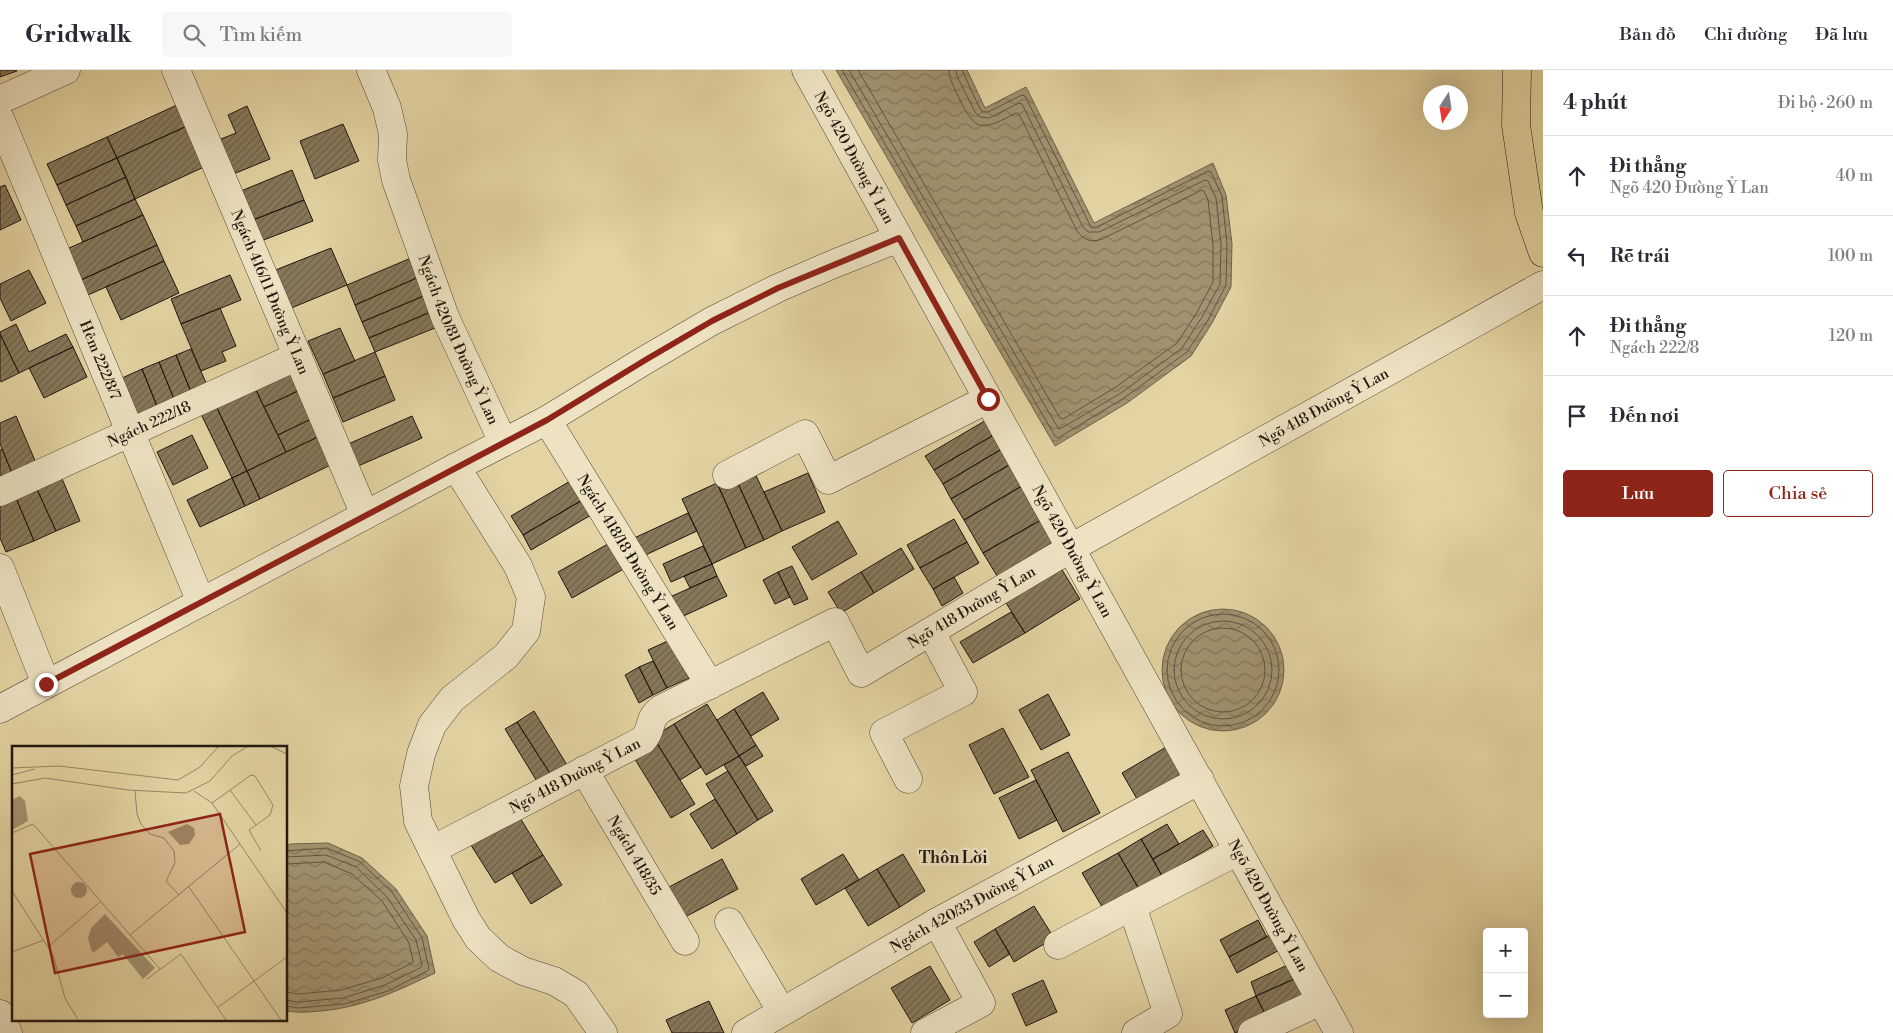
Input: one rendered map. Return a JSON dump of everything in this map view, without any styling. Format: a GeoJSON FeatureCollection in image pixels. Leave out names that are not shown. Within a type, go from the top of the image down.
{"type":"FeatureCollection","features":[{"type":"Feature","properties":{"kind":"main road"},"geometry":{"type":"LineString","coordinates":[[1517,70],[1516,124],[1530,213],[1543,253]]}},
{"type":"Feature","properties":{"kind":"street"},"geometry":{"type":"LineString","coordinates":[[0,100],[66,70]]}},
{"type":"Feature","properties":{"kind":"street","name":"Ngách 416/11 Đường Ỷ Lan"},"geometry":{"type":"LineString","coordinates":[[176,70],[365,515]]}},
{"type":"Feature","properties":{"kind":"street","name":"Ngách 420/81 Đường Ỷ Lan"},"geometry":{"type":"LineString","coordinates":[[371,70],[387,108],[393,134],[392,160],[396,180],[444,317],[503,442],[547,420],[712,321],[778,288],[899,238]]}},
{"type":"Feature","properties":{"kind":"street","name":"Ngõ 420 Đường Ỷ Lan"},"geometry":{"type":"LineString","coordinates":[[806,70],[1339,1033]]}},
{"type":"Feature","properties":{"kind":"street","name":"Hẻm 222/8/7"},"geometry":{"type":"LineString","coordinates":[[0,119],[202,602]]}},
{"type":"Feature","properties":{"kind":"street","name":"Ngõ 418 Đường Ỷ Lan"},"geometry":{"type":"LineString","coordinates":[[432,850],[643,740],[648,734],[653,715],[661,709],[836,622],[862,674],[1071,548],[1543,285]]}},
{"type":"Feature","properties":{"kind":"street","name":"Ngách 222/18"},"geometry":{"type":"LineString","coordinates":[[0,492],[298,356]]}},
{"type":"Feature","properties":{"kind":"street"},"geometry":{"type":"LineString","coordinates":[[727,475],[805,434],[828,480],[988,399]]}},
{"type":"Feature","properties":{"kind":"street","name":"Ngách 418/18 Đường Ỷ Lan"},"geometry":{"type":"LineString","coordinates":[[547,420],[710,685]]}},
{"type":"Feature","properties":{"kind":"street"},"geometry":{"type":"LineString","coordinates":[[0,708],[503,442]]}},
{"type":"Feature","properties":{"kind":"street"},"geometry":{"type":"LineString","coordinates":[[456,467],[518,566],[531,597],[526,631],[506,656],[452,699],[432,725],[424,746],[414,786],[418,821],[466,919],[478,938],[499,958],[524,971],[554,981],[576,994],[603,1033]]}},
{"type":"Feature","properties":{"kind":"street"},"geometry":{"type":"LineString","coordinates":[[0,568],[46,684]]}},
{"type":"Feature","properties":{"kind":"street"},"geometry":{"type":"LineString","coordinates":[[908,779],[884,733],[963,692],[931,632]]}},
{"type":"Feature","properties":{"kind":"street","name":"Ngách 418/35"},"geometry":{"type":"LineString","coordinates":[[584,770],[685,941]]}},
{"type":"Feature","properties":{"kind":"street","name":"Ngách 420/33 Đường Ỷ Lan"},"geometry":{"type":"LineString","coordinates":[[746,1033],[782,1020],[937,922],[1200,780]]}},
{"type":"Feature","properties":{"kind":"street"},"geometry":{"type":"LineString","coordinates":[[1058,945],[1238,851]]}},
{"type":"Feature","properties":{"kind":"street"},"geometry":{"type":"LineString","coordinates":[[1132,906],[1168,1014],[1136,1033]]}},
{"type":"Feature","properties":{"kind":"street"},"geometry":{"type":"LineString","coordinates":[[728,922],[782,1020]]}},
{"type":"Feature","properties":{"kind":"street"},"geometry":{"type":"LineString","coordinates":[[925,1033],[981,1003],[937,922]]}},
{"type":"Feature","properties":{"kind":"street"},"geometry":{"type":"LineString","coordinates":[[1252,1033],[1321,1001]]}},
{"type":"Feature","properties":{"kind":"street"},"geometry":{"type":"LineString","coordinates":[[0,1014],[8,1033]]}},
{"type":"Feature","properties":{"kind":"water"},"geometry":{"type":"Polygon","coordinates":[[[836,70],[967,70],[985,108],[1026,87],[1094,223],[1213,163],[1226,195],[1232,244],[1231,287],[1212,323],[1191,356],[1127,403],[1055,446],[836,70]]]}},
{"type":"Feature","properties":{"kind":"water"},"geometry":{"type":"Polygon","coordinates":[[[1223,609],[1235,610],[1246,614],[1257,619],[1266,627],[1274,636],[1279,647],[1283,658],[1283,682],[1279,693],[1274,704],[1266,713],[1257,721],[1246,726],[1235,730],[1223,731],[1211,730],[1200,726],[1189,721],[1180,713],[1172,704],[1167,693],[1163,682],[1162,670],[1163,658],[1167,647],[1172,636],[1180,627],[1189,619],[1200,614],[1211,610],[1223,609]]]}},
{"type":"Feature","properties":{"kind":"water"},"geometry":{"type":"Polygon","coordinates":[[[328,843],[362,858],[396,889],[427,936],[435,973],[394,992],[352,1006],[317,1011],[288,1011],[288,846],[328,843]]]}},
{"type":"Feature","properties":{"kind":"building"},"geometry":{"type":"Polygon","coordinates":[[[0,70],[16,70],[17,71],[0,77],[0,70]]]}},
{"type":"Feature","properties":{"kind":"building"},"geometry":{"type":"Polygon","coordinates":[[[177,105],[187,126],[117,158],[107,137],[177,105]]]}},
{"type":"Feature","properties":{"kind":"building"},"geometry":{"type":"Polygon","coordinates":[[[247,106],[270,159],[231,175],[216,141],[236,133],[228,115],[247,106]]]}},
{"type":"Feature","properties":{"kind":"building"},"geometry":{"type":"Polygon","coordinates":[[[343,124],[359,161],[315,179],[300,141],[343,124]]]}},
{"type":"Feature","properties":{"kind":"building"},"geometry":{"type":"Polygon","coordinates":[[[187,126],[206,166],[135,199],[117,158],[187,126]]]}},
{"type":"Feature","properties":{"kind":"building"},"geometry":{"type":"Polygon","coordinates":[[[107,137],[117,158],[57,185],[47,164],[107,137]]]}},
{"type":"Feature","properties":{"kind":"building"},"geometry":{"type":"Polygon","coordinates":[[[117,158],[126,177],[66,205],[57,185],[117,158]]]}},
{"type":"Feature","properties":{"kind":"building"},"geometry":{"type":"Polygon","coordinates":[[[292,170],[304,200],[253,220],[241,191],[292,170]]]}},
{"type":"Feature","properties":{"kind":"building"},"geometry":{"type":"Polygon","coordinates":[[[126,177],[135,199],[76,226],[66,205],[126,177]]]}},
{"type":"Feature","properties":{"kind":"building"},"geometry":{"type":"Polygon","coordinates":[[[5,185],[21,220],[0,230],[0,187],[5,185]]]}},
{"type":"Feature","properties":{"kind":"building"},"geometry":{"type":"Polygon","coordinates":[[[135,199],[143,215],[83,242],[76,226],[135,199]]]}},
{"type":"Feature","properties":{"kind":"building"},"geometry":{"type":"Polygon","coordinates":[[[304,200],[313,221],[261,241],[253,220],[304,200]]]}},
{"type":"Feature","properties":{"kind":"building"},"geometry":{"type":"Polygon","coordinates":[[[143,215],[157,245],[81,280],[67,249],[143,215]]]}},
{"type":"Feature","properties":{"kind":"building"},"geometry":{"type":"Polygon","coordinates":[[[157,245],[164,261],[88,295],[81,280],[157,245]]]}},
{"type":"Feature","properties":{"kind":"building"},"geometry":{"type":"Polygon","coordinates":[[[331,248],[347,285],[289,309],[273,271],[331,248]]]}},
{"type":"Feature","properties":{"kind":"building"},"geometry":{"type":"Polygon","coordinates":[[[411,258],[419,277],[355,305],[347,285],[411,258]]]}},
{"type":"Feature","properties":{"kind":"building"},"geometry":{"type":"Polygon","coordinates":[[[164,261],[179,293],[121,320],[106,287],[164,261]]]}},
{"type":"Feature","properties":{"kind":"building"},"geometry":{"type":"Polygon","coordinates":[[[29,270],[46,303],[11,321],[0,298],[0,284],[29,270]]]}},
{"type":"Feature","properties":{"kind":"building"},"geometry":{"type":"Polygon","coordinates":[[[230,275],[241,300],[181,324],[171,299],[230,275]]]}},
{"type":"Feature","properties":{"kind":"building"},"geometry":{"type":"Polygon","coordinates":[[[419,277],[426,295],[362,322],[355,305],[419,277]]]}},
{"type":"Feature","properties":{"kind":"building"},"geometry":{"type":"Polygon","coordinates":[[[426,295],[433,311],[369,338],[362,322],[426,295]]]}},
{"type":"Feature","properties":{"kind":"building"},"geometry":{"type":"Polygon","coordinates":[[[220,308],[236,346],[222,352],[226,361],[201,371],[181,324],[220,308]]]}},
{"type":"Feature","properties":{"kind":"building"},"geometry":{"type":"Polygon","coordinates":[[[433,311],[440,326],[375,352],[369,338],[433,311]]]}},
{"type":"Feature","properties":{"kind":"building"},"geometry":{"type":"Polygon","coordinates":[[[16,324],[29,352],[66,334],[73,347],[19,373],[0,334],[0,332],[16,324]]]}},
{"type":"Feature","properties":{"kind":"building"},"geometry":{"type":"Polygon","coordinates":[[[340,328],[355,361],[323,374],[308,341],[340,328]]]}},
{"type":"Feature","properties":{"kind":"building"},"geometry":{"type":"Polygon","coordinates":[[[0,334],[19,373],[1,382],[0,380],[0,334]]]}},
{"type":"Feature","properties":{"kind":"building"},"geometry":{"type":"Polygon","coordinates":[[[73,347],[87,377],[44,398],[29,368],[73,347]]]}},
{"type":"Feature","properties":{"kind":"building"},"geometry":{"type":"Polygon","coordinates":[[[191,349],[207,385],[191,392],[176,355],[191,349]]]}},
{"type":"Feature","properties":{"kind":"building"},"geometry":{"type":"Polygon","coordinates":[[[375,352],[385,376],[333,398],[323,374],[375,352]]]}},
{"type":"Feature","properties":{"kind":"building"},"geometry":{"type":"Polygon","coordinates":[[[176,355],[191,392],[174,399],[159,362],[176,355]]]}},
{"type":"Feature","properties":{"kind":"building"},"geometry":{"type":"Polygon","coordinates":[[[159,362],[174,399],[157,406],[142,369],[159,362]]]}},
{"type":"Feature","properties":{"kind":"building"},"geometry":{"type":"Polygon","coordinates":[[[142,369],[157,406],[135,415],[120,379],[142,369]]]}},
{"type":"Feature","properties":{"kind":"building"},"geometry":{"type":"Polygon","coordinates":[[[291,371],[300,390],[264,407],[255,388],[291,371]]]}},
{"type":"Feature","properties":{"kind":"building"},"geometry":{"type":"Polygon","coordinates":[[[385,376],[395,400],[343,422],[333,398],[385,376]]]}},
{"type":"Feature","properties":{"kind":"building"},"geometry":{"type":"Polygon","coordinates":[[[255,388],[286,452],[247,471],[216,406],[255,388]]]}},
{"type":"Feature","properties":{"kind":"building"},"geometry":{"type":"Polygon","coordinates":[[[300,390],[313,418],[278,435],[264,407],[300,390]]]}},
{"type":"Feature","properties":{"kind":"building"},"geometry":{"type":"Polygon","coordinates":[[[216,406],[247,471],[232,478],[201,414],[216,406]]]}},
{"type":"Feature","properties":{"kind":"building"},"geometry":{"type":"Polygon","coordinates":[[[16,416],[36,463],[12,473],[0,444],[0,423],[16,416]]]}},
{"type":"Feature","properties":{"kind":"building"},"geometry":{"type":"Polygon","coordinates":[[[412,416],[422,438],[349,470],[339,448],[412,416]]]}},
{"type":"Feature","properties":{"kind":"building"},"geometry":{"type":"Polygon","coordinates":[[[313,418],[322,435],[286,452],[278,435],[313,418]]]}},
{"type":"Feature","properties":{"kind":"building"},"geometry":{"type":"Polygon","coordinates":[[[988,419],[997,433],[934,470],[925,456],[988,419]]]}},
{"type":"Feature","properties":{"kind":"building"},"geometry":{"type":"Polygon","coordinates":[[[997,433],[1005,447],[943,484],[934,470],[997,433]]]}},
{"type":"Feature","properties":{"kind":"building"},"geometry":{"type":"Polygon","coordinates":[[[192,435],[208,468],[173,485],[157,452],[192,435]]]}},
{"type":"Feature","properties":{"kind":"building"},"geometry":{"type":"Polygon","coordinates":[[[322,435],[335,463],[260,499],[247,471],[322,435]]]}},
{"type":"Feature","properties":{"kind":"building"},"geometry":{"type":"Polygon","coordinates":[[[1005,447],[1014,462],[951,499],[943,484],[1005,447]]]}},
{"type":"Feature","properties":{"kind":"building"},"geometry":{"type":"Polygon","coordinates":[[[2,449],[12,473],[0,479],[0,450],[2,449]]]}},
{"type":"Feature","properties":{"kind":"building"},"geometry":{"type":"Polygon","coordinates":[[[1014,462],[1027,483],[964,520],[951,499],[1014,462]]]}},
{"type":"Feature","properties":{"kind":"building"},"geometry":{"type":"Polygon","coordinates":[[[752,467],[782,531],[764,540],[734,475],[752,467]]]}},
{"type":"Feature","properties":{"kind":"building"},"geometry":{"type":"Polygon","coordinates":[[[247,471],[260,499],[245,506],[232,478],[247,471]]]}},
{"type":"Feature","properties":{"kind":"building"},"geometry":{"type":"Polygon","coordinates":[[[808,473],[825,512],[782,531],[764,492],[808,473]]]}},
{"type":"Feature","properties":{"kind":"building"},"geometry":{"type":"Polygon","coordinates":[[[60,474],[80,521],[56,531],[35,485],[60,474]]]}},
{"type":"Feature","properties":{"kind":"building"},"geometry":{"type":"Polygon","coordinates":[[[734,475],[764,540],[746,548],[717,483],[734,475]]]}},
{"type":"Feature","properties":{"kind":"building"},"geometry":{"type":"Polygon","coordinates":[[[577,477],[589,496],[523,535],[511,516],[577,477]]]}},
{"type":"Feature","properties":{"kind":"building"},"geometry":{"type":"Polygon","coordinates":[[[232,478],[245,506],[200,527],[187,500],[232,478]]]}},
{"type":"Feature","properties":{"kind":"building"},"geometry":{"type":"Polygon","coordinates":[[[717,483],[746,548],[712,564],[682,499],[717,483]]]}},
{"type":"Feature","properties":{"kind":"building"},"geometry":{"type":"Polygon","coordinates":[[[1027,483],[1046,517],[983,553],[964,520],[1027,483]]]}},
{"type":"Feature","properties":{"kind":"building"},"geometry":{"type":"Polygon","coordinates":[[[35,485],[56,531],[34,541],[14,493],[35,485]]]}},
{"type":"Feature","properties":{"kind":"building"},"geometry":{"type":"Polygon","coordinates":[[[14,493],[34,541],[6,552],[0,538],[0,499],[14,493]]]}},
{"type":"Feature","properties":{"kind":"building"},"geometry":{"type":"Polygon","coordinates":[[[589,496],[598,511],[531,550],[523,535],[589,496]]]}},
{"type":"Feature","properties":{"kind":"building"},"geometry":{"type":"Polygon","coordinates":[[[688,513],[697,531],[639,558],[630,540],[688,513]]]}},
{"type":"Feature","properties":{"kind":"building"},"geometry":{"type":"Polygon","coordinates":[[[1046,517],[1062,543],[999,579],[983,553],[1046,517]]]}},
{"type":"Feature","properties":{"kind":"building"},"geometry":{"type":"Polygon","coordinates":[[[954,519],[967,542],[920,568],[907,545],[954,519]]]}},
{"type":"Feature","properties":{"kind":"building"},"geometry":{"type":"Polygon","coordinates":[[[838,521],[857,554],[812,580],[792,547],[838,521]]]}},
{"type":"Feature","properties":{"kind":"building"},"geometry":{"type":"Polygon","coordinates":[[[615,540],[629,566],[572,598],[558,572],[615,540]]]}},
{"type":"Feature","properties":{"kind":"building"},"geometry":{"type":"Polygon","coordinates":[[[967,542],[979,563],[933,589],[920,568],[967,542]]]}},
{"type":"Feature","properties":{"kind":"building"},"geometry":{"type":"Polygon","coordinates":[[[703,546],[712,564],[671,582],[663,564],[703,546]]]}},
{"type":"Feature","properties":{"kind":"building"},"geometry":{"type":"Polygon","coordinates":[[[901,548],[914,569],[874,593],[861,572],[901,548]]]}},
{"type":"Feature","properties":{"kind":"building"},"geometry":{"type":"Polygon","coordinates":[[[712,564],[717,576],[690,588],[684,576],[712,564]]]}},
{"type":"Feature","properties":{"kind":"building"},"geometry":{"type":"Polygon","coordinates":[[[1059,565],[1080,599],[1025,633],[1003,598],[1059,565]]]}},
{"type":"Feature","properties":{"kind":"building"},"geometry":{"type":"Polygon","coordinates":[[[792,566],[808,599],[794,605],[778,572],[792,566]]]}},
{"type":"Feature","properties":{"kind":"building"},"geometry":{"type":"Polygon","coordinates":[[[778,572],[790,597],[775,604],[763,580],[778,572]]]}},
{"type":"Feature","properties":{"kind":"building"},"geometry":{"type":"Polygon","coordinates":[[[861,572],[874,593],[841,613],[828,592],[861,572]]]}},
{"type":"Feature","properties":{"kind":"building"},"geometry":{"type":"Polygon","coordinates":[[[717,576],[727,596],[679,618],[670,597],[717,576]]]}},
{"type":"Feature","properties":{"kind":"building"},"geometry":{"type":"Polygon","coordinates":[[[954,577],[963,593],[942,606],[933,589],[954,577]]]}},
{"type":"Feature","properties":{"kind":"building"},"geometry":{"type":"Polygon","coordinates":[[[1011,612],[1025,633],[973,663],[960,642],[1011,612]]]}},
{"type":"Feature","properties":{"kind":"building"},"geometry":{"type":"Polygon","coordinates":[[[670,640],[689,678],[667,688],[648,650],[670,640]]]}},
{"type":"Feature","properties":{"kind":"building"},"geometry":{"type":"Polygon","coordinates":[[[653,661],[667,688],[653,695],[639,667],[653,661]]]}},
{"type":"Feature","properties":{"kind":"building"},"geometry":{"type":"Polygon","coordinates":[[[639,667],[653,695],[639,703],[625,675],[639,667]]]}},
{"type":"Feature","properties":{"kind":"building"},"geometry":{"type":"Polygon","coordinates":[[[763,692],[779,719],[751,736],[734,709],[763,692]]]}},
{"type":"Feature","properties":{"kind":"building"},"geometry":{"type":"Polygon","coordinates":[[[1048,694],[1070,735],[1041,750],[1019,710],[1048,694]]]}},
{"type":"Feature","properties":{"kind":"building"},"geometry":{"type":"Polygon","coordinates":[[[707,704],[739,756],[706,775],[674,724],[707,704]]]}},
{"type":"Feature","properties":{"kind":"building"},"geometry":{"type":"Polygon","coordinates":[[[734,709],[756,745],[739,756],[717,720],[734,709]]]}},
{"type":"Feature","properties":{"kind":"building"},"geometry":{"type":"Polygon","coordinates":[[[534,711],[567,765],[551,775],[517,722],[534,711]]]}},
{"type":"Feature","properties":{"kind":"building"},"geometry":{"type":"Polygon","coordinates":[[[517,722],[551,775],[538,783],[505,729],[517,722]]]}},
{"type":"Feature","properties":{"kind":"building"},"geometry":{"type":"Polygon","coordinates":[[[674,724],[701,767],[680,780],[653,737],[674,724]]]}},
{"type":"Feature","properties":{"kind":"building"},"geometry":{"type":"Polygon","coordinates":[[[1003,728],[1029,777],[994,794],[969,745],[1003,728]]]}},
{"type":"Feature","properties":{"kind":"building"},"geometry":{"type":"Polygon","coordinates":[[[653,737],[695,804],[671,818],[630,751],[653,737]]]}},
{"type":"Feature","properties":{"kind":"building"},"geometry":{"type":"Polygon","coordinates":[[[756,745],[763,756],[746,766],[739,756],[756,745]]]}},
{"type":"Feature","properties":{"kind":"building"},"geometry":{"type":"Polygon","coordinates":[[[1168,746],[1186,778],[1140,804],[1122,773],[1168,746]]]}},
{"type":"Feature","properties":{"kind":"building"},"geometry":{"type":"Polygon","coordinates":[[[1068,752],[1100,813],[1063,832],[1031,770],[1068,752]]]}},
{"type":"Feature","properties":{"kind":"building"},"geometry":{"type":"Polygon","coordinates":[[[739,756],[773,811],[758,820],[724,765],[739,756]]]}},
{"type":"Feature","properties":{"kind":"building"},"geometry":{"type":"Polygon","coordinates":[[[728,771],[758,820],[737,834],[706,784],[728,771]]]}},
{"type":"Feature","properties":{"kind":"building"},"geometry":{"type":"Polygon","coordinates":[[[1036,780],[1057,820],[1019,839],[999,798],[1036,780]]]}},
{"type":"Feature","properties":{"kind":"building"},"geometry":{"type":"Polygon","coordinates":[[[715,799],[737,834],[712,849],[690,814],[715,799]]]}},
{"type":"Feature","properties":{"kind":"building"},"geometry":{"type":"Polygon","coordinates":[[[517,813],[543,855],[495,883],[469,842],[517,813]]]}},
{"type":"Feature","properties":{"kind":"building"},"geometry":{"type":"Polygon","coordinates":[[[1167,824],[1179,844],[1153,859],[1141,839],[1167,824]]]}},
{"type":"Feature","properties":{"kind":"building"},"geometry":{"type":"Polygon","coordinates":[[[1203,830],[1213,846],[1162,876],[1153,859],[1203,830]]]}},
{"type":"Feature","properties":{"kind":"building"},"geometry":{"type":"Polygon","coordinates":[[[1141,839],[1162,876],[1139,889],[1118,853],[1141,839]]]}},
{"type":"Feature","properties":{"kind":"building"},"geometry":{"type":"Polygon","coordinates":[[[1118,853],[1139,889],[1104,910],[1082,873],[1118,853]]]}},
{"type":"Feature","properties":{"kind":"building"},"geometry":{"type":"Polygon","coordinates":[[[843,854],[859,880],[816,905],[801,879],[843,854]]]}},
{"type":"Feature","properties":{"kind":"building"},"geometry":{"type":"Polygon","coordinates":[[[903,854],[925,891],[900,907],[877,869],[903,854]]]}},
{"type":"Feature","properties":{"kind":"building"},"geometry":{"type":"Polygon","coordinates":[[[543,855],[562,885],[531,904],[512,873],[543,855]]]}},
{"type":"Feature","properties":{"kind":"building"},"geometry":{"type":"Polygon","coordinates":[[[722,859],[738,889],[685,917],[669,887],[722,859]]]}},
{"type":"Feature","properties":{"kind":"building"},"geometry":{"type":"Polygon","coordinates":[[[877,869],[900,907],[868,926],[845,888],[877,869]]]}},
{"type":"Feature","properties":{"kind":"building"},"geometry":{"type":"Polygon","coordinates":[[[1034,906],[1054,938],[1014,962],[995,929],[1034,906]]]}},
{"type":"Feature","properties":{"kind":"building"},"geometry":{"type":"Polygon","coordinates":[[[1258,920],[1267,937],[1229,957],[1220,940],[1258,920]]]}},
{"type":"Feature","properties":{"kind":"building"},"geometry":{"type":"Polygon","coordinates":[[[995,929],[1010,954],[989,967],[974,942],[995,929]]]}},
{"type":"Feature","properties":{"kind":"building"},"geometry":{"type":"Polygon","coordinates":[[[1277,931],[1285,947],[1237,973],[1229,957],[1277,931]]]}},
{"type":"Feature","properties":{"kind":"building"},"geometry":{"type":"Polygon","coordinates":[[[1294,962],[1301,976],[1256,996],[1251,982],[1294,962]]]}},
{"type":"Feature","properties":{"kind":"building"},"geometry":{"type":"Polygon","coordinates":[[[930,966],[950,1000],[912,1023],[891,988],[930,966]]]}},
{"type":"Feature","properties":{"kind":"building"},"geometry":{"type":"Polygon","coordinates":[[[1301,976],[1311,998],[1267,1018],[1256,996],[1301,976]]]}},
{"type":"Feature","properties":{"kind":"building"},"geometry":{"type":"Polygon","coordinates":[[[1043,980],[1057,1012],[1026,1026],[1012,994],[1043,980]]]}},
{"type":"Feature","properties":{"kind":"building"},"geometry":{"type":"Polygon","coordinates":[[[1256,996],[1267,1018],[1235,1033],[1225,1010],[1256,996]]]}},
{"type":"Feature","properties":{"kind":"building"},"geometry":{"type":"Polygon","coordinates":[[[709,1001],[724,1033],[672,1033],[666,1020],[709,1001]]]}},
{"type":"Feature","properties":{"kind":"district","name":"Thôn Lời"},"geometry":{"type":"Point","coordinates":[953,858]}},
{"type":"Feature","properties":{"kind":"route"},"geometry":{"type":"LineString","coordinates":[[46,684],[547,420],[712,321],[778,288],[899,238],[988,399]]}}]}
